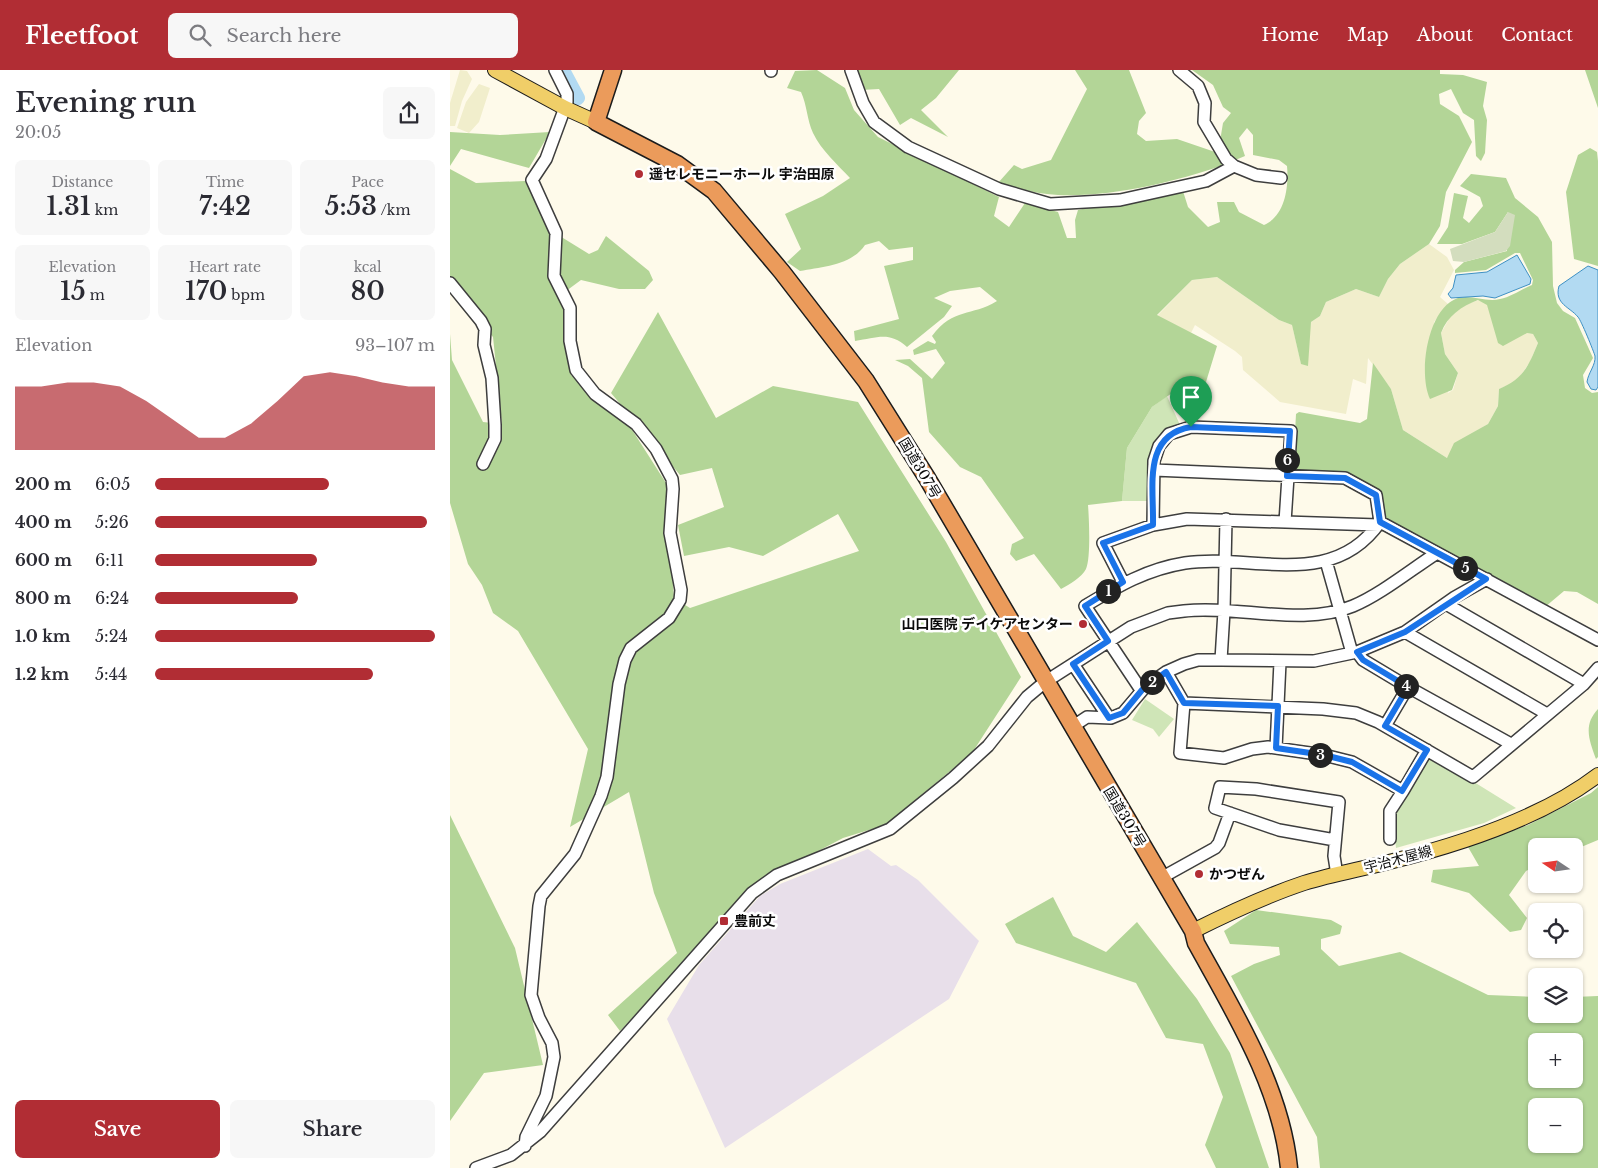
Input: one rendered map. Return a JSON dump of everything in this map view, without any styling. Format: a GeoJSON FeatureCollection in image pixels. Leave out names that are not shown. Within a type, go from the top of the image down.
{"type":"FeatureCollection","features":[{"type":"Feature","properties":{"kind":"highway"},"geometry":{"type":"LineString","coordinates":[[596,122],[613,70]]}},
{"type":"Feature","properties":{"kind":"highway","name":"国道307号"},"geometry":{"type":"LineString","coordinates":[[596,122],[677,164],[707,185],[782,272],[866,381],[927,478],[1192,931],[1196,943],[1242,1028],[1269,1090],[1284,1133],[1289,1168]]}},
{"type":"Feature","properties":{"kind":"highway","name":"国道307号"},"geometry":{"type":"LineString","coordinates":[[1192,931],[1202,939],[1240,1010],[1268,1070],[1285,1111],[1299,1168]]}},
{"type":"Feature","properties":{"kind":"main road"},"geometry":{"type":"LineString","coordinates":[[495,70],[565,108],[596,122]]}},
{"type":"Feature","properties":{"kind":"main road","name":"宇治木屋線"},"geometry":{"type":"LineString","coordinates":[[1192,931],[1269,895],[1434,850],[1493,829],[1549,804],[1598,775]]}},
{"type":"Feature","properties":{"kind":"street"},"geometry":{"type":"LineString","coordinates":[[525,1146],[526,1137],[546,1096],[554,1057],[552,1043],[539,1018],[532,996],[538,906],[541,896],[576,854],[602,796],[608,777],[619,684],[625,660],[631,648],[669,618],[680,600],[680,590],[671,542],[673,490],[667,468],[656,449],[636,424],[587,386],[576,370],[573,360],[570,341],[570,308],[554,276],[556,234],[553,223],[532,180],[546,159],[565,108],[567,94],[556,70]]}},
{"type":"Feature","properties":{"kind":"street"},"geometry":{"type":"LineString","coordinates":[[851,70],[863,103],[874,122],[908,148],[999,189],[1050,204],[1120,200],[1206,181],[1234,166]]}},
{"type":"Feature","properties":{"kind":"street"},"geometry":{"type":"LineString","coordinates":[[1179,70],[1198,86],[1205,103],[1204,122],[1226,159],[1234,166],[1256,175],[1281,178]]}},
{"type":"Feature","properties":{"kind":"street"},"geometry":{"type":"LineString","coordinates":[[450,283],[481,321],[484,329],[484,345],[492,378],[495,439],[483,464]]}},
{"type":"Feature","properties":{"kind":"street"},"geometry":{"type":"LineString","coordinates":[[1153,525],[1154,470],[1158,446],[1176,430],[1191,427],[1290,431],[1285,522]]}},
{"type":"Feature","properties":{"kind":"street"},"geometry":{"type":"LineString","coordinates":[[1154,470],[1345,478],[1376,495],[1379,523]]}},
{"type":"Feature","properties":{"kind":"street"},"geometry":{"type":"LineString","coordinates":[[1221,660],[1226,519]]}},
{"type":"Feature","properties":{"kind":"street"},"geometry":{"type":"LineString","coordinates":[[1123,582],[1103,543],[1170,520],[1226,519],[1379,523],[1598,640]]}},
{"type":"Feature","properties":{"kind":"street"},"geometry":{"type":"LineString","coordinates":[[1142,690],[1085,606],[1123,582],[1163,568],[1187,563],[1225,562],[1287,566],[1326,561],[1354,547],[1379,523]]}},
{"type":"Feature","properties":{"kind":"street"},"geometry":{"type":"LineString","coordinates":[[476,1168],[499,1161],[525,1146],[563,1108],[752,893],[777,875],[890,829],[953,778],[988,746],[1027,697],[1045,682],[1108,641],[1144,621],[1168,613],[1197,609],[1304,614],[1340,610],[1364,600],[1438,553]]}},
{"type":"Feature","properties":{"kind":"street"},"geometry":{"type":"LineString","coordinates":[[1326,561],[1355,653],[1363,660],[1408,687],[1512,744]]}},
{"type":"Feature","properties":{"kind":"street"},"geometry":{"type":"LineString","coordinates":[[1072,727],[1088,717],[1109,718],[1123,713],[1142,690],[1166,672],[1198,660],[1314,661],[1355,653],[1405,632],[1486,579]]}},
{"type":"Feature","properties":{"kind":"street"},"geometry":{"type":"LineString","coordinates":[[1446,604],[1584,684]]}},
{"type":"Feature","properties":{"kind":"street"},"geometry":{"type":"LineString","coordinates":[[1405,632],[1547,714]]}},
{"type":"Feature","properties":{"kind":"street"},"geometry":{"type":"LineString","coordinates":[[1276,748],[1280,662]]}},
{"type":"Feature","properties":{"kind":"street"},"geometry":{"type":"LineString","coordinates":[[1073,664],[1109,718]]}},
{"type":"Feature","properties":{"kind":"street"},"geometry":{"type":"LineString","coordinates":[[1184,703],[1341,710],[1362,715],[1385,726],[1473,777],[1584,684],[1598,668]]}},
{"type":"Feature","properties":{"kind":"street"},"geometry":{"type":"LineString","coordinates":[[1166,672],[1184,703],[1180,753],[1224,758],[1252,749],[1276,748],[1324,755],[1352,762],[1402,791]]}},
{"type":"Feature","properties":{"kind":"street"},"geometry":{"type":"LineString","coordinates":[[1385,726],[1408,687]]}},
{"type":"Feature","properties":{"kind":"street"},"geometry":{"type":"LineString","coordinates":[[1390,839],[1390,811],[1427,750]]}},
{"type":"Feature","properties":{"kind":"street"},"geometry":{"type":"LineString","coordinates":[[1335,840],[1279,830],[1215,808],[1220,787],[1256,789],[1339,802],[1334,856],[1337,875]]}},
{"type":"Feature","properties":{"kind":"street"},"geometry":{"type":"LineString","coordinates":[[1161,878],[1215,848],[1219,843],[1230,813]]}},
{"type":"Feature","properties":{"kind":"shaded area"},"geometry":{"type":"Polygon","coordinates":[[[460,70],[467,71],[472,79],[462,101],[455,126],[450,126],[450,103],[460,70]]]}},
{"type":"Feature","properties":{"kind":"shaded area"},"geometry":{"type":"Polygon","coordinates":[[[479,84],[490,88],[479,122],[469,133],[457,128],[466,102],[479,84]]]}},
{"type":"Feature","properties":{"kind":"shaded area"},"geometry":{"type":"Polygon","coordinates":[[[1429,244],[1447,257],[1454,270],[1440,297],[1448,304],[1434,322],[1448,393],[1453,390],[1458,373],[1445,354],[1441,333],[1450,317],[1464,305],[1479,300],[1485,302],[1527,333],[1533,334],[1538,343],[1530,362],[1516,382],[1499,389],[1498,406],[1488,424],[1473,433],[1447,458],[1403,430],[1391,389],[1368,358],[1366,384],[1353,379],[1346,414],[1280,402],[1243,370],[1242,357],[1235,351],[1195,325],[1191,333],[1157,316],[1192,280],[1217,277],[1279,320],[1292,325],[1301,363],[1311,322],[1320,316],[1326,302],[1356,289],[1379,297],[1388,279],[1400,264],[1429,244]]]}},
{"type":"Feature","properties":{"kind":"shaded area"},"geometry":{"type":"Polygon","coordinates":[[[868,849],[891,866],[896,865],[918,880],[979,941],[949,999],[725,1148],[667,1019],[699,965],[760,896],[780,884],[868,849]]]}},
{"type":"Feature","properties":{"kind":"green space"},"geometry":{"type":"Polygon","coordinates":[[[817,70],[845,88],[854,110],[878,137],[999,197],[994,216],[1009,227],[1025,203],[1058,212],[1067,238],[1076,238],[1075,220],[1078,210],[1182,188],[1188,207],[1208,227],[1220,222],[1217,202],[1234,202],[1239,212],[1264,225],[1277,215],[1286,192],[1287,166],[1279,160],[1253,155],[1253,135],[1247,128],[1239,138],[1245,156],[1233,161],[1220,141],[1223,123],[1231,113],[1223,107],[1213,85],[1192,70],[1440,70],[1440,74],[1463,75],[1487,82],[1483,106],[1487,120],[1485,153],[1481,161],[1476,156],[1474,120],[1463,113],[1451,89],[1439,94],[1440,104],[1459,116],[1472,142],[1446,192],[1440,226],[1429,244],[1400,264],[1388,279],[1379,297],[1356,289],[1326,302],[1320,316],[1311,322],[1308,366],[1301,364],[1292,325],[1279,320],[1217,277],[1192,280],[1157,315],[1217,346],[1206,382],[1175,391],[1152,407],[1127,448],[1122,501],[1088,505],[1088,563],[1084,572],[1078,578],[1061,589],[1034,554],[1016,561],[1010,554],[1012,544],[1024,538],[981,477],[960,467],[929,432],[922,378],[908,366],[895,360],[910,359],[932,379],[945,363],[936,349],[914,355],[913,350],[928,341],[935,344],[936,342],[932,336],[940,327],[955,316],[988,306],[997,301],[980,287],[950,291],[934,298],[952,306],[944,317],[907,347],[901,342],[888,337],[855,341],[854,331],[899,319],[884,266],[913,260],[913,247],[889,250],[879,241],[865,245],[859,252],[845,261],[800,271],[787,262],[801,249],[785,214],[823,196],[850,178],[816,139],[801,92],[787,88],[795,71],[817,70]]]}},
{"type":"Feature","properties":{"kind":"green space"},"geometry":{"type":"Polygon","coordinates":[[[855,70],[959,70],[936,98],[921,110],[948,137],[911,118],[900,125],[879,89],[861,90],[855,70]]]}},
{"type":"Feature","properties":{"kind":"green space"},"geometry":{"type":"Polygon","coordinates":[[[1075,70],[1129,70],[1146,113],[1139,121],[1137,134],[1146,141],[1177,139],[1218,153],[1223,165],[1159,184],[1089,195],[1047,194],[998,183],[1014,165],[1022,169],[1051,160],[1087,89],[1075,70]]]}},
{"type":"Feature","properties":{"kind":"green space"},"geometry":{"type":"Polygon","coordinates":[[[1585,70],[1598,70],[1598,108],[1585,70]]]}},
{"type":"Feature","properties":{"kind":"green space"},"geometry":{"type":"Polygon","coordinates":[[[450,132],[500,135],[550,132],[529,168],[461,149],[450,166],[450,132]]]}},
{"type":"Feature","properties":{"kind":"green space"},"geometry":{"type":"Polygon","coordinates":[[[1590,148],[1597,152],[1598,161],[1598,266],[1574,259],[1566,192],[1578,155],[1590,148]]]}},
{"type":"Feature","properties":{"kind":"green space"},"geometry":{"type":"Polygon","coordinates":[[[450,169],[476,183],[525,181],[550,230],[589,254],[598,250],[606,236],[649,271],[653,280],[645,289],[619,289],[581,280],[558,297],[563,309],[571,375],[629,425],[666,483],[674,598],[690,608],[859,551],[838,514],[763,556],[729,547],[684,556],[678,525],[724,507],[712,468],[680,475],[611,393],[658,312],[716,418],[773,386],[858,402],[946,542],[1021,677],[972,753],[885,825],[843,838],[757,883],[620,1031],[608,1015],[677,953],[654,893],[629,792],[570,827],[588,749],[518,631],[493,613],[482,585],[468,564],[450,503],[450,334],[452,360],[483,422],[502,424],[493,337],[450,290],[450,169]]]}},
{"type":"Feature","properties":{"kind":"green space"},"geometry":{"type":"Polygon","coordinates":[[[1471,174],[1506,178],[1515,198],[1538,217],[1552,242],[1553,286],[1557,303],[1563,311],[1575,318],[1593,358],[1583,375],[1585,388],[1592,393],[1598,392],[1598,604],[1577,592],[1564,591],[1545,607],[1384,518],[1382,493],[1345,474],[1293,470],[1296,414],[1299,412],[1360,423],[1367,419],[1373,363],[1391,389],[1403,430],[1447,458],[1454,443],[1488,424],[1498,406],[1499,389],[1514,381],[1528,365],[1538,343],[1533,334],[1527,333],[1503,346],[1498,343],[1487,305],[1478,300],[1456,312],[1447,322],[1441,333],[1445,354],[1458,373],[1452,390],[1430,399],[1426,388],[1425,359],[1428,343],[1432,328],[1447,304],[1463,297],[1490,300],[1500,299],[1532,285],[1533,280],[1520,253],[1515,253],[1486,270],[1455,273],[1455,270],[1464,262],[1507,251],[1508,212],[1495,232],[1462,244],[1437,244],[1448,227],[1454,193],[1468,196],[1463,218],[1469,223],[1483,206],[1480,197],[1460,186],[1471,174]]]}},
{"type":"Feature","properties":{"kind":"green space"},"geometry":{"type":"Polygon","coordinates":[[[1508,212],[1515,215],[1510,246],[1506,251],[1464,262],[1453,261],[1450,249],[1495,232],[1508,212]]]}},
{"type":"Feature","properties":{"kind":"green space"},"geometry":{"type":"Polygon","coordinates":[[[1167,396],[1180,425],[1167,432],[1150,501],[1122,501],[1127,448],[1152,407],[1167,396]]]}},
{"type":"Feature","properties":{"kind":"green space"},"geometry":{"type":"Polygon","coordinates":[[[1145,699],[1174,719],[1159,737],[1153,729],[1132,720],[1145,699]]]}},
{"type":"Feature","properties":{"kind":"green space"},"geometry":{"type":"Polygon","coordinates":[[[1598,709],[1598,757],[1596,759],[1591,745],[1589,727],[1593,715],[1598,709]]]}},
{"type":"Feature","properties":{"kind":"green space"},"geometry":{"type":"Polygon","coordinates":[[[1432,756],[1516,808],[1484,823],[1396,848],[1393,817],[1426,758],[1432,756]]]}},
{"type":"Feature","properties":{"kind":"green space"},"geometry":{"type":"Polygon","coordinates":[[[1598,787],[1598,840],[1583,846],[1583,838],[1528,838],[1528,870],[1509,895],[1527,918],[1521,930],[1510,932],[1469,893],[1431,882],[1433,870],[1479,866],[1468,847],[1528,825],[1591,793],[1598,787]]]}},
{"type":"Feature","properties":{"kind":"green space"},"geometry":{"type":"Polygon","coordinates":[[[450,815],[515,948],[543,1065],[484,1073],[450,1121],[450,815]]]}},
{"type":"Feature","properties":{"kind":"green space"},"geometry":{"type":"Polygon","coordinates":[[[1053,897],[1073,936],[1106,952],[1137,922],[1197,999],[1230,1053],[1269,1168],[1216,1168],[1205,1145],[1223,1097],[1203,1044],[1166,1038],[1136,983],[1016,943],[1005,924],[1053,897]]]}},
{"type":"Feature","properties":{"kind":"green space"},"geometry":{"type":"Polygon","coordinates":[[[1256,910],[1331,920],[1342,926],[1340,934],[1321,939],[1321,949],[1339,966],[1400,952],[1488,995],[1528,997],[1528,1023],[1583,1023],[1583,997],[1598,996],[1598,1168],[1320,1168],[1317,1137],[1231,976],[1254,964],[1280,955],[1279,947],[1230,944],[1224,931],[1256,910]]]}},
{"type":"Feature","properties":{"kind":"water"},"geometry":{"type":"Polygon","coordinates":[[[1517,255],[1531,279],[1530,284],[1495,298],[1483,296],[1451,298],[1448,294],[1453,288],[1456,275],[1487,272],[1517,255]]]}},
{"type":"Feature","properties":{"kind":"water"},"geometry":{"type":"Polygon","coordinates":[[[1588,266],[1598,270],[1598,387],[1596,390],[1591,389],[1587,382],[1595,356],[1580,319],[1561,301],[1558,292],[1559,286],[1588,266]]]}},
{"type":"Feature","properties":{"kind":"waterway"},"geometry":{"type":"LineString","coordinates":[[563,70],[578,98]]}},
{"type":"Feature","properties":{"kind":"place","name":"遥セレモニーホール 宇治田原"},"geometry":{"type":"Point","coordinates":[639,174]}},
{"type":"Feature","properties":{"kind":"place","name":"山口医院 デイケアセンター"},"geometry":{"type":"Point","coordinates":[1083,624]}},
{"type":"Feature","properties":{"kind":"place","name":"かつぜん"},"geometry":{"type":"Point","coordinates":[1199,874]}},
{"type":"Feature","properties":{"kind":"place","name":"豊前丈"},"geometry":{"type":"Point","coordinates":[724,921]}},
{"type":"Feature","properties":{"kind":"route"},"geometry":{"type":"LineString","coordinates":[[1191,427],[1290,431],[1287,476],[1345,478],[1376,495],[1380,522],[1486,579],[1405,632],[1357,652],[1363,660],[1408,687],[1385,726],[1427,750],[1402,791],[1352,762],[1324,755],[1276,748],[1278,706],[1184,703],[1166,672],[1146,686],[1123,713],[1109,718],[1073,664],[1108,641],[1085,606],[1123,582],[1103,543],[1153,525],[1154,461],[1158,446],[1169,434],[1176,430],[1191,427]]}}]}
